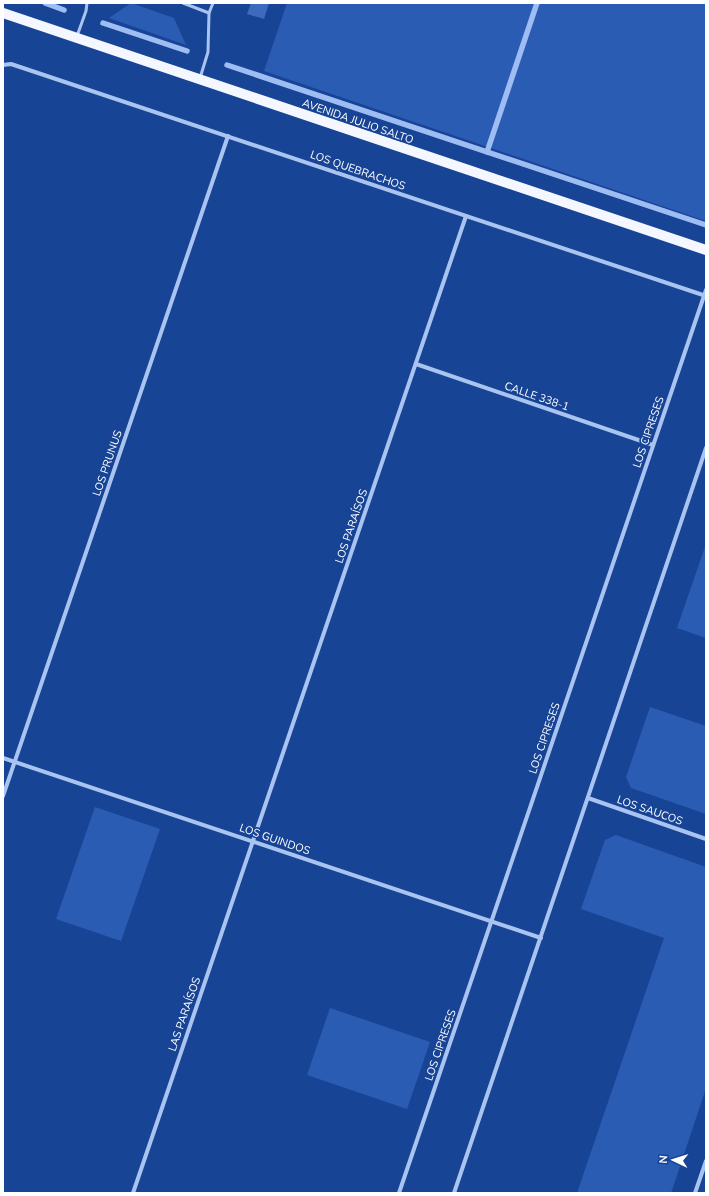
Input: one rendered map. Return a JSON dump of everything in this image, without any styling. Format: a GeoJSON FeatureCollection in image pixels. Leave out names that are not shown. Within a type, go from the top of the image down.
{"type":"FeatureCollection","features":[{"type":"Feature","properties":{"kind":"main road","name":"AVENIDA JULIO SALTO"},"geometry":{"type":"LineString","coordinates":[[3,13],[706,250]]}},
{"type":"Feature","properties":{"kind":"street","name":"LOS QUEBRACHOS"},"geometry":{"type":"LineString","coordinates":[[3,65],[11,64],[705,296]]}},
{"type":"Feature","properties":{"kind":"street","name":"LOS PRUNUS"},"geometry":{"type":"LineString","coordinates":[[3,796],[228,136]]}},
{"type":"Feature","properties":{"kind":"street","name":"LOS PARAÍSOS"},"geometry":{"type":"LineString","coordinates":[[253,841],[466,216]]}},
{"type":"Feature","properties":{"kind":"street","name":"LOS CIPRESES"},"geometry":{"type":"LineString","coordinates":[[399,1193],[706,290]]}},
{"type":"Feature","properties":{"kind":"street","name":"CALLE 338-1"},"geometry":{"type":"LineString","coordinates":[[416,364],[653,445]]}},
{"type":"Feature","properties":{"kind":"street"},"geometry":{"type":"LineString","coordinates":[[454,1193],[706,448]]}},
{"type":"Feature","properties":{"kind":"street","name":"LOS GUINDOS"},"geometry":{"type":"LineString","coordinates":[[3,758],[541,938]]}},
{"type":"Feature","properties":{"kind":"street","name":"LOS SAUCOS"},"geometry":{"type":"LineString","coordinates":[[588,798],[706,839]]}},
{"type":"Feature","properties":{"kind":"street","name":"LAS PARAÍSOS"},"geometry":{"type":"LineString","coordinates":[[133,1193],[253,841]]}},
{"type":"Feature","properties":{"kind":"street"},"geometry":{"type":"LineString","coordinates":[[695,1193],[706,1161]]}},
{"type":"Feature","properties":{"kind":"lane"},"geometry":{"type":"LineString","coordinates":[[77,38],[87,3]]}},
{"type":"Feature","properties":{"kind":"lane"},"geometry":{"type":"LineString","coordinates":[[183,3],[210,13]]}},
{"type":"Feature","properties":{"kind":"lane"},"geometry":{"type":"LineString","coordinates":[[199,80],[208,52],[210,13],[213,3]]}},
{"type":"Feature","properties":{"kind":"shaded area"},"geometry":{"type":"Polygon","coordinates":[[[131,3],[174,18],[186,45],[109,18],[131,3]]]}},
{"type":"Feature","properties":{"kind":"shaded area"},"geometry":{"type":"Polygon","coordinates":[[[287,3],[706,3],[706,221],[264,71],[287,3]]]}},
{"type":"Feature","properties":{"kind":"shaded area"},"geometry":{"type":"Polygon","coordinates":[[[706,544],[706,638],[677,628],[706,544]]]}},
{"type":"Feature","properties":{"kind":"shaded area"},"geometry":{"type":"Polygon","coordinates":[[[650,707],[706,726],[706,814],[631,788],[626,777],[650,707]]]}},
{"type":"Feature","properties":{"kind":"shaded area"},"geometry":{"type":"Polygon","coordinates":[[[95,807],[160,829],[121,941],[56,919],[95,807]]]}},
{"type":"Feature","properties":{"kind":"shaded area"},"geometry":{"type":"Polygon","coordinates":[[[616,835],[706,867],[706,1088],[671,1193],[577,1193],[664,938],[581,909],[605,840],[616,835]]]}},
{"type":"Feature","properties":{"kind":"shaded area"},"geometry":{"type":"Polygon","coordinates":[[[330,1008],[430,1042],[407,1109],[307,1075],[330,1008]]]}},
{"type":"Feature","properties":{"kind":"building"},"geometry":{"type":"Polygon","coordinates":[[[251,3],[269,3],[264,19],[247,14],[251,3]]]}},
{"type":"Feature","properties":{"kind":"waterway"},"geometry":{"type":"LineString","coordinates":[[45,3],[64,10]]}},
{"type":"Feature","properties":{"kind":"waterway"},"geometry":{"type":"LineString","coordinates":[[487,152],[537,3]]}},
{"type":"Feature","properties":{"kind":"waterway"},"geometry":{"type":"LineString","coordinates":[[103,23],[187,51]]}},
{"type":"Feature","properties":{"kind":"waterway"},"geometry":{"type":"LineString","coordinates":[[227,65],[706,225]]}}]}
